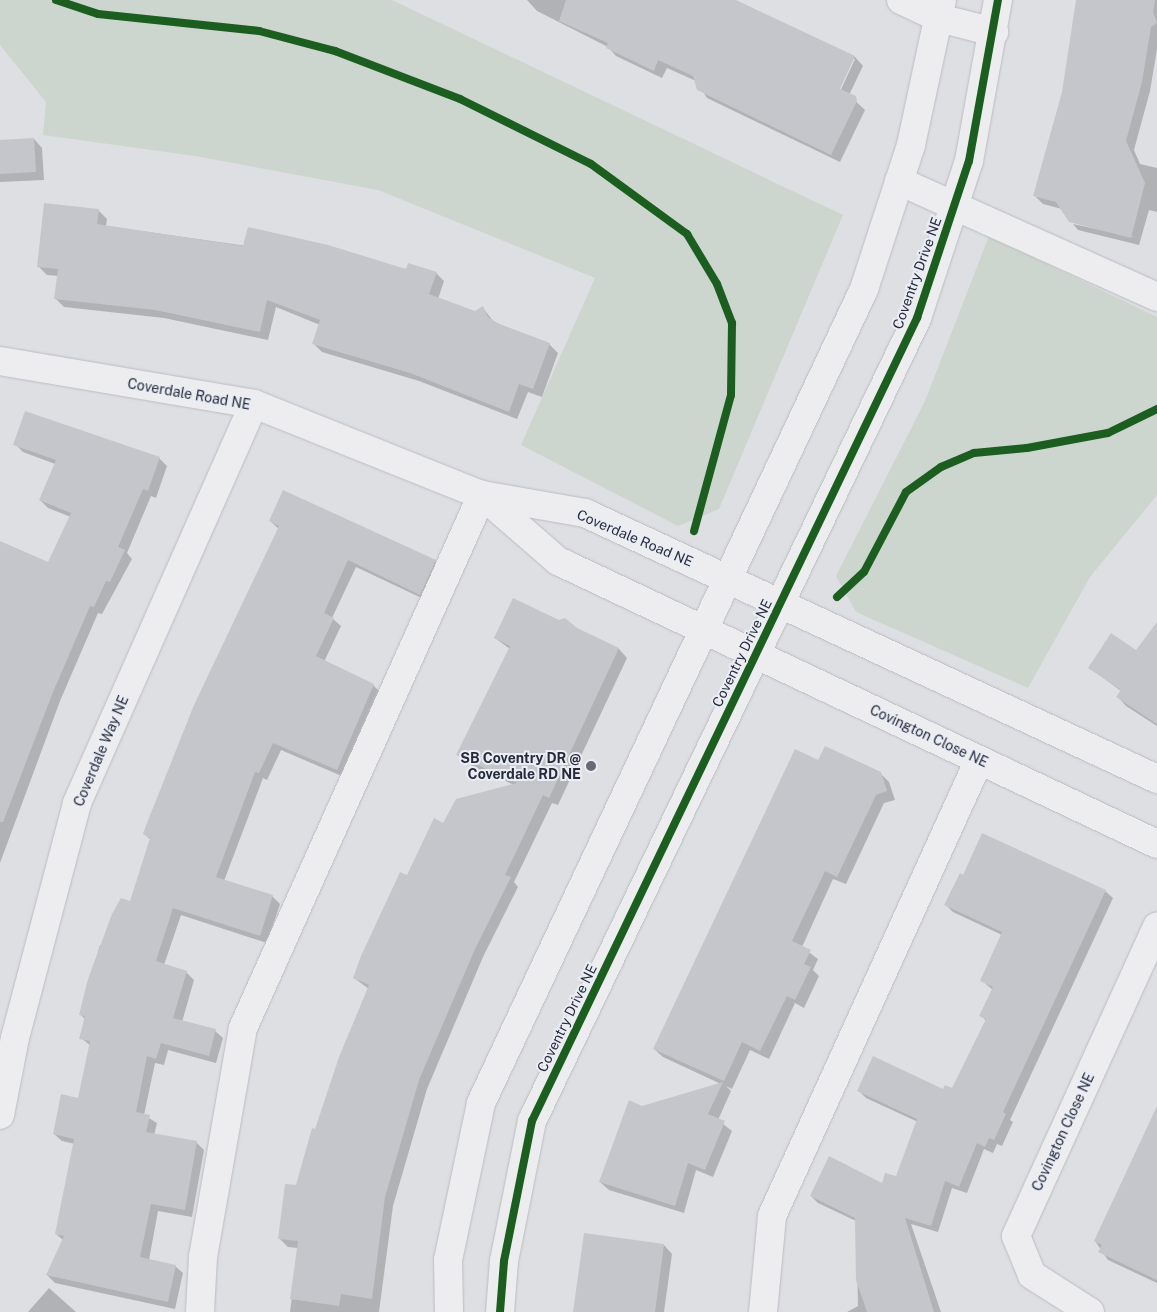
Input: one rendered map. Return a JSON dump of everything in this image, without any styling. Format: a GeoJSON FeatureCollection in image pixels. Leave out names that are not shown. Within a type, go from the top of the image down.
{"type":"FeatureCollection","features":[{"type":"Feature","properties":{"kind":"street"},"geometry":{"type":"LineString","coordinates":[[901,0],[941,9],[994,32]]}},
{"type":"Feature","properties":{"kind":"street","name":"Coventry Drive NE"},"geometry":{"type":"LineString","coordinates":[[500,1312],[504,1261],[532,1121],[917,318],[968,162],[994,32],[998,0]]}},
{"type":"Feature","properties":{"kind":"street"},"geometry":{"type":"LineString","coordinates":[[449,1312],[448,1260],[481,1103],[702,628],[864,289],[911,145],[941,9]]}},
{"type":"Feature","properties":{"kind":"street"},"geometry":{"type":"LineString","coordinates":[[899,180],[955,203],[1157,297]]}},
{"type":"Feature","properties":{"kind":"street","name":"Coverdale Road NE"},"geometry":{"type":"LineString","coordinates":[[2,366],[254,404],[482,495],[584,513],[727,578]]}},
{"type":"Feature","properties":{"kind":"street","name":"Coverdale Way NE"},"geometry":{"type":"LineString","coordinates":[[0,1115],[15,1038],[77,803],[254,404]]}},
{"type":"Feature","properties":{"kind":"street"},"geometry":{"type":"LineString","coordinates":[[200,1312],[203,1257],[243,1028],[482,495]]}},
{"type":"Feature","properties":{"kind":"street","name":"Coverdale Road NE"},"geometry":{"type":"LineString","coordinates":[[482,495],[558,561],[702,628]]}},
{"type":"Feature","properties":{"kind":"street"},"geometry":{"type":"LineString","coordinates":[[727,578],[1157,779]]}},
{"type":"Feature","properties":{"kind":"street","name":"Covington Close NE"},"geometry":{"type":"LineString","coordinates":[[702,628],[1157,844]]}},
{"type":"Feature","properties":{"kind":"street"},"geometry":{"type":"LineString","coordinates":[[763,1312],[772,1216],[979,760]]}},
{"type":"Feature","properties":{"kind":"street","name":"Covington Close NE"},"geometry":{"type":"LineString","coordinates":[[1090,1312],[1032,1275],[1016,1236],[1157,927]]}},
{"type":"Feature","properties":{"kind":"shaded area"},"geometry":{"type":"Polygon","coordinates":[[[0,0],[392,0],[843,215],[719,509],[678,526],[521,445],[595,278],[378,190],[195,156],[43,135],[46,102],[0,45],[0,0]]]}},
{"type":"Feature","properties":{"kind":"shaded area"},"geometry":{"type":"Polygon","coordinates":[[[989,236],[1157,317],[1157,495],[1090,577],[1028,688],[856,612],[836,576],[925,401],[989,236]]]}},
{"type":"Feature","properties":{"kind":"building"},"geometry":{"type":"Polygon","coordinates":[[[566,0],[736,0],[855,56],[840,89],[856,96],[857,101],[831,155],[697,90],[693,76],[658,60],[654,71],[606,48],[608,43],[559,21],[566,0]]]}},
{"type":"Feature","properties":{"kind":"building"},"geometry":{"type":"Polygon","coordinates":[[[1076,0],[1155,0],[1153,12],[1157,23],[1151,27],[1142,82],[1126,141],[1145,183],[1131,238],[1069,222],[1056,202],[1033,196],[1062,92],[1076,0]]]}},
{"type":"Feature","properties":{"kind":"building"},"geometry":{"type":"Polygon","coordinates":[[[34,138],[36,172],[0,174],[0,140],[34,138]]]}},
{"type":"Feature","properties":{"kind":"building"},"geometry":{"type":"Polygon","coordinates":[[[44,203],[99,209],[97,224],[243,246],[248,227],[328,245],[406,269],[408,263],[437,272],[429,294],[475,311],[483,306],[488,317],[499,324],[550,343],[533,389],[519,384],[509,412],[410,373],[312,344],[320,320],[267,300],[260,332],[155,310],[54,299],[58,269],[37,267],[44,203]]]}},
{"type":"Feature","properties":{"kind":"building"},"geometry":{"type":"Polygon","coordinates":[[[25,411],[160,457],[148,491],[143,489],[118,547],[125,550],[110,582],[106,581],[94,607],[90,606],[53,692],[3,822],[0,822],[0,541],[48,562],[71,513],[39,500],[56,460],[13,445],[25,411]]]}},
{"type":"Feature","properties":{"kind":"building"},"geometry":{"type":"Polygon","coordinates":[[[283,490],[436,560],[420,595],[348,560],[324,613],[334,618],[316,656],[374,684],[337,770],[273,743],[259,773],[255,772],[216,877],[273,895],[260,936],[173,908],[156,961],[187,971],[173,1018],[216,1029],[209,1056],[161,1043],[156,1059],[147,1056],[136,1112],[150,1115],[146,1132],[197,1141],[185,1210],[151,1204],[140,1257],[176,1265],[168,1302],[46,1275],[64,1236],[55,1234],[74,1139],[53,1134],[61,1094],[78,1098],[90,1041],[79,1039],[85,1016],[79,1015],[88,979],[112,914],[121,898],[130,901],[150,838],[143,834],[145,828],[194,705],[279,526],[269,521],[283,490]]]}},
{"type":"Feature","properties":{"kind":"building"},"geometry":{"type":"Polygon","coordinates":[[[513,598],[559,620],[565,618],[577,628],[619,648],[549,798],[543,795],[505,875],[511,877],[475,949],[419,1080],[385,1197],[372,1299],[341,1294],[339,1306],[290,1299],[298,1241],[278,1239],[285,1184],[296,1185],[312,1128],[315,1129],[339,1057],[369,985],[353,978],[361,956],[400,872],[407,875],[434,818],[443,823],[456,799],[517,783],[456,755],[510,646],[494,638],[513,598]]]}},
{"type":"Feature","properties":{"kind":"building"},"geometry":{"type":"Polygon","coordinates":[[[1157,622],[1157,724],[1116,697],[1121,690],[1088,668],[1111,633],[1136,650],[1157,622]]]}},
{"type":"Feature","properties":{"kind":"building"},"geometry":{"type":"Polygon","coordinates":[[[825,746],[881,772],[887,791],[876,795],[837,877],[825,871],[792,941],[811,950],[804,964],[811,967],[795,1000],[787,996],[760,1051],[742,1042],[724,1081],[653,1049],[795,749],[818,760],[825,746]]]}},
{"type":"Feature","properties":{"kind":"building"},"geometry":{"type":"Polygon","coordinates":[[[982,833],[1106,890],[1003,1112],[1006,1114],[994,1140],[989,1138],[985,1147],[977,1143],[959,1187],[945,1181],[931,1226],[905,1218],[934,1312],[867,1312],[856,1280],[855,1218],[810,1196],[829,1156],[882,1183],[885,1173],[896,1176],[917,1119],[857,1091],[873,1056],[943,1089],[945,1085],[952,1088],[986,1019],[979,1016],[993,987],[980,981],[1002,932],[944,905],[960,873],[963,875],[982,833]]]}},
{"type":"Feature","properties":{"kind":"building"},"geometry":{"type":"Polygon","coordinates":[[[723,1082],[708,1114],[725,1121],[705,1170],[688,1163],[675,1206],[599,1182],[629,1100],[642,1106],[723,1082]]]}},
{"type":"Feature","properties":{"kind":"building"},"geometry":{"type":"Polygon","coordinates":[[[1157,1106],[1157,1280],[1098,1252],[1102,1245],[1094,1241],[1157,1106]]]}},
{"type":"Feature","properties":{"kind":"building"},"geometry":{"type":"Polygon","coordinates":[[[584,1233],[664,1244],[655,1312],[573,1312],[584,1233]]]}},
{"type":"Feature","properties":{"kind":"cycle path"},"geometry":{"type":"LineString","coordinates":[[56,0],[98,14],[259,31],[335,51],[460,99],[591,164],[687,234],[717,284],[732,323],[731,395],[694,531]]}},
{"type":"Feature","properties":{"kind":"cycle path"},"geometry":{"type":"LineString","coordinates":[[500,1312],[504,1261],[532,1121],[917,318],[969,161],[998,0]]}},
{"type":"Feature","properties":{"kind":"cycle path"},"geometry":{"type":"LineString","coordinates":[[837,597],[864,572],[906,492],[941,467],[974,453],[1027,448],[1108,433],[1157,409]]}},
{"type":"Feature","properties":{"kind":"place","name":"SB Coventry DR @ Coverdale RD NE"},"geometry":{"type":"Point","coordinates":[591,766]}}]}
